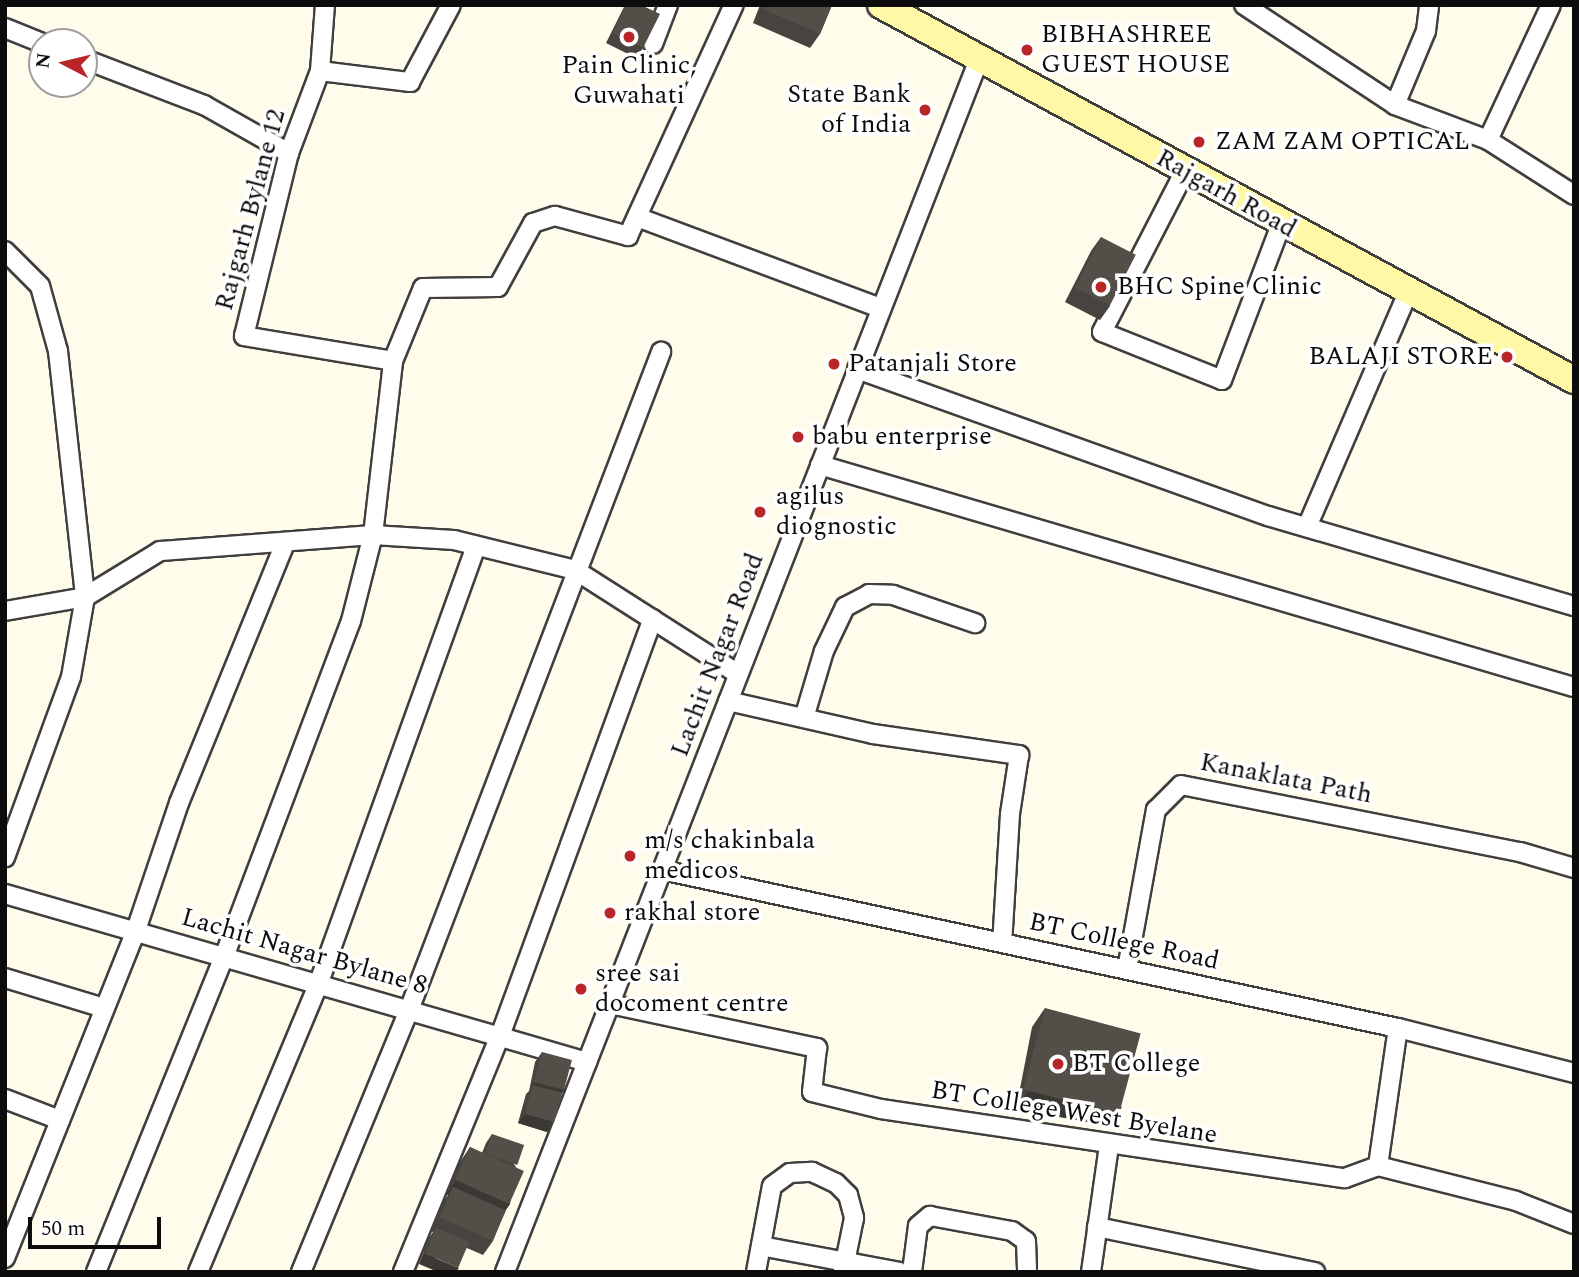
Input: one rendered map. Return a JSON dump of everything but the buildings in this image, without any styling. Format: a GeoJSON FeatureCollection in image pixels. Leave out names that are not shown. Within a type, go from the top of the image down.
{"type":"FeatureCollection","features":[{"type":"Feature","properties":{"kind":"main road","name":"Rajgarh Road"},"geometry":{"type":"LineString","coordinates":[[881,5],[980,57],[1281,225],[1574,380]]}},
{"type":"Feature","properties":{"kind":"street","name":"Rajgarh Bylane 12"},"geometry":{"type":"LineString","coordinates":[[325,5],[320,71],[289,153],[244,336],[393,360]]}},
{"type":"Feature","properties":{"kind":"street"},"geometry":{"type":"LineString","coordinates":[[320,71],[410,82],[451,5]]}},
{"type":"Feature","properties":{"kind":"street"},"geometry":{"type":"LineString","coordinates":[[653,44],[668,5]]}},
{"type":"Feature","properties":{"kind":"street"},"geometry":{"type":"LineString","coordinates":[[96,1272],[224,957],[351,621],[373,535],[393,360],[423,288],[498,287],[533,223],[555,216],[628,236],[734,5]]}},
{"type":"Feature","properties":{"kind":"street"},"geometry":{"type":"LineString","coordinates":[[1395,105],[1426,31],[1429,5]]}},
{"type":"Feature","properties":{"kind":"street"},"geometry":{"type":"LineString","coordinates":[[1488,140],[1551,5]]}},
{"type":"Feature","properties":{"kind":"street"},"geometry":{"type":"LineString","coordinates":[[1253,7],[1395,105],[1488,140],[1574,195]]}},
{"type":"Feature","properties":{"kind":"street"},"geometry":{"type":"LineString","coordinates":[[5,28],[28,37]]}},
{"type":"Feature","properties":{"kind":"street","name":"Lachit Nagar Road"},"geometry":{"type":"LineString","coordinates":[[505,1272],[980,57]]}},
{"type":"Feature","properties":{"kind":"street"},"geometry":{"type":"LineString","coordinates":[[98,64],[204,105],[289,153]]}},
{"type":"Feature","properties":{"kind":"street"},"geometry":{"type":"LineString","coordinates":[[1185,171],[1102,332],[1222,380],[1281,225]]}},
{"type":"Feature","properties":{"kind":"street"},"geometry":{"type":"LineString","coordinates":[[637,217],[881,308]]}},
{"type":"Feature","properties":{"kind":"street"},"geometry":{"type":"LineString","coordinates":[[5,251],[40,286],[58,351],[85,597],[71,677],[5,858]]}},
{"type":"Feature","properties":{"kind":"street"},"geometry":{"type":"LineString","coordinates":[[1307,527],[1408,292]]}},
{"type":"Feature","properties":{"kind":"street"},"geometry":{"type":"LineString","coordinates":[[301,1272],[409,1010],[575,570],[661,352]]}},
{"type":"Feature","properties":{"kind":"street"},"geometry":{"type":"LineString","coordinates":[[857,369],[1307,527],[1574,606]]}},
{"type":"Feature","properties":{"kind":"street"},"geometry":{"type":"LineString","coordinates":[[820,465],[1574,687]]}},
{"type":"Feature","properties":{"kind":"street"},"geometry":{"type":"LineString","coordinates":[[5,611],[85,597],[160,551],[373,535],[476,546],[575,570],[738,674]]}},
{"type":"Feature","properties":{"kind":"street"},"geometry":{"type":"LineString","coordinates":[[5,1258],[136,930],[179,803],[285,543]]}},
{"type":"Feature","properties":{"kind":"street"},"geometry":{"type":"LineString","coordinates":[[198,1272],[318,985],[476,546]]}},
{"type":"Feature","properties":{"kind":"street"},"geometry":{"type":"LineString","coordinates":[[804,718],[824,651],[845,607],[869,594],[893,595],[975,623]]}},
{"type":"Feature","properties":{"kind":"street"},"geometry":{"type":"LineString","coordinates":[[404,1272],[500,1036],[653,619]]}},
{"type":"Feature","properties":{"kind":"street"},"geometry":{"type":"LineString","coordinates":[[728,701],[804,718],[1019,755],[1010,814],[1002,943]]}},
{"type":"Feature","properties":{"kind":"street","name":"Kanaklata Path"},"geometry":{"type":"LineString","coordinates":[[1127,969],[1156,810],[1181,785],[1520,852],[1574,868]]}},
{"type":"Feature","properties":{"kind":"street","name":"BT College Road"},"geometry":{"type":"LineString","coordinates":[[662,870],[1398,1028],[1574,1073]]}},
{"type":"Feature","properties":{"kind":"street","name":"Lachit Nagar Bylane 8"},"geometry":{"type":"LineString","coordinates":[[5,894],[587,1062]]}},
{"type":"Feature","properties":{"kind":"street"},"geometry":{"type":"LineString","coordinates":[[5,978],[104,1008]]}},
{"type":"Feature","properties":{"kind":"street","name":"BT College West Byelane"},"geometry":{"type":"LineString","coordinates":[[610,1004],[817,1048],[813,1092],[881,1109],[1345,1178],[1378,1166]]}},
{"type":"Feature","properties":{"kind":"street"},"geometry":{"type":"LineString","coordinates":[[1398,1028],[1378,1166],[1516,1201],[1574,1224]]}},
{"type":"Feature","properties":{"kind":"street"},"geometry":{"type":"LineString","coordinates":[[5,1099],[60,1120]]}},
{"type":"Feature","properties":{"kind":"street"},"geometry":{"type":"LineString","coordinates":[[1091,1272],[1109,1145]]}},
{"type":"Feature","properties":{"kind":"street"},"geometry":{"type":"LineString","coordinates":[[756,1272],[772,1185],[790,1173],[812,1172],[836,1183],[848,1195],[854,1218],[844,1266]]}},
{"type":"Feature","properties":{"kind":"street"},"geometry":{"type":"LineString","coordinates":[[912,1272],[918,1226],[930,1216],[1012,1231],[1026,1241],[1027,1272]]}},
{"type":"Feature","properties":{"kind":"street"},"geometry":{"type":"LineString","coordinates":[[1097,1227],[1315,1272]]}},
{"type":"Feature","properties":{"kind":"street"},"geometry":{"type":"LineString","coordinates":[[761,1246],[844,1266],[900,1272]]}},
{"type":"Feature","properties":{"kind":"place","name":"Pain Clinic, Guwahati"},"geometry":{"type":"Point","coordinates":[629,37]}},
{"type":"Feature","properties":{"kind":"place","name":"BIBHASHREE GUEST HOUSE"},"geometry":{"type":"Point","coordinates":[1027,50]}},
{"type":"Feature","properties":{"kind":"place","name":"State Bank of India"},"geometry":{"type":"Point","coordinates":[925,110]}},
{"type":"Feature","properties":{"kind":"place","name":"ZAM ZAM OPTICAL"},"geometry":{"type":"Point","coordinates":[1199,142]}},
{"type":"Feature","properties":{"kind":"place","name":"BHC Spine Clinic"},"geometry":{"type":"Point","coordinates":[1101,287]}},
{"type":"Feature","properties":{"kind":"place","name":"BALAJI STORE"},"geometry":{"type":"Point","coordinates":[1507,357]}},
{"type":"Feature","properties":{"kind":"place","name":"Patanjali Store"},"geometry":{"type":"Point","coordinates":[834,364]}},
{"type":"Feature","properties":{"kind":"place","name":"babu enterprise"},"geometry":{"type":"Point","coordinates":[798,437]}},
{"type":"Feature","properties":{"kind":"place","name":"agilus diognostic"},"geometry":{"type":"Point","coordinates":[760,512]}},
{"type":"Feature","properties":{"kind":"place","name":"m/s chakinbala medicos"},"geometry":{"type":"Point","coordinates":[630,856]}},
{"type":"Feature","properties":{"kind":"place","name":"rakhal store"},"geometry":{"type":"Point","coordinates":[610,913]}},
{"type":"Feature","properties":{"kind":"place","name":"sree sai docoment centre"},"geometry":{"type":"Point","coordinates":[581,989]}},
{"type":"Feature","properties":{"kind":"place","name":"BT College"},"geometry":{"type":"Point","coordinates":[1058,1064]}}]}
